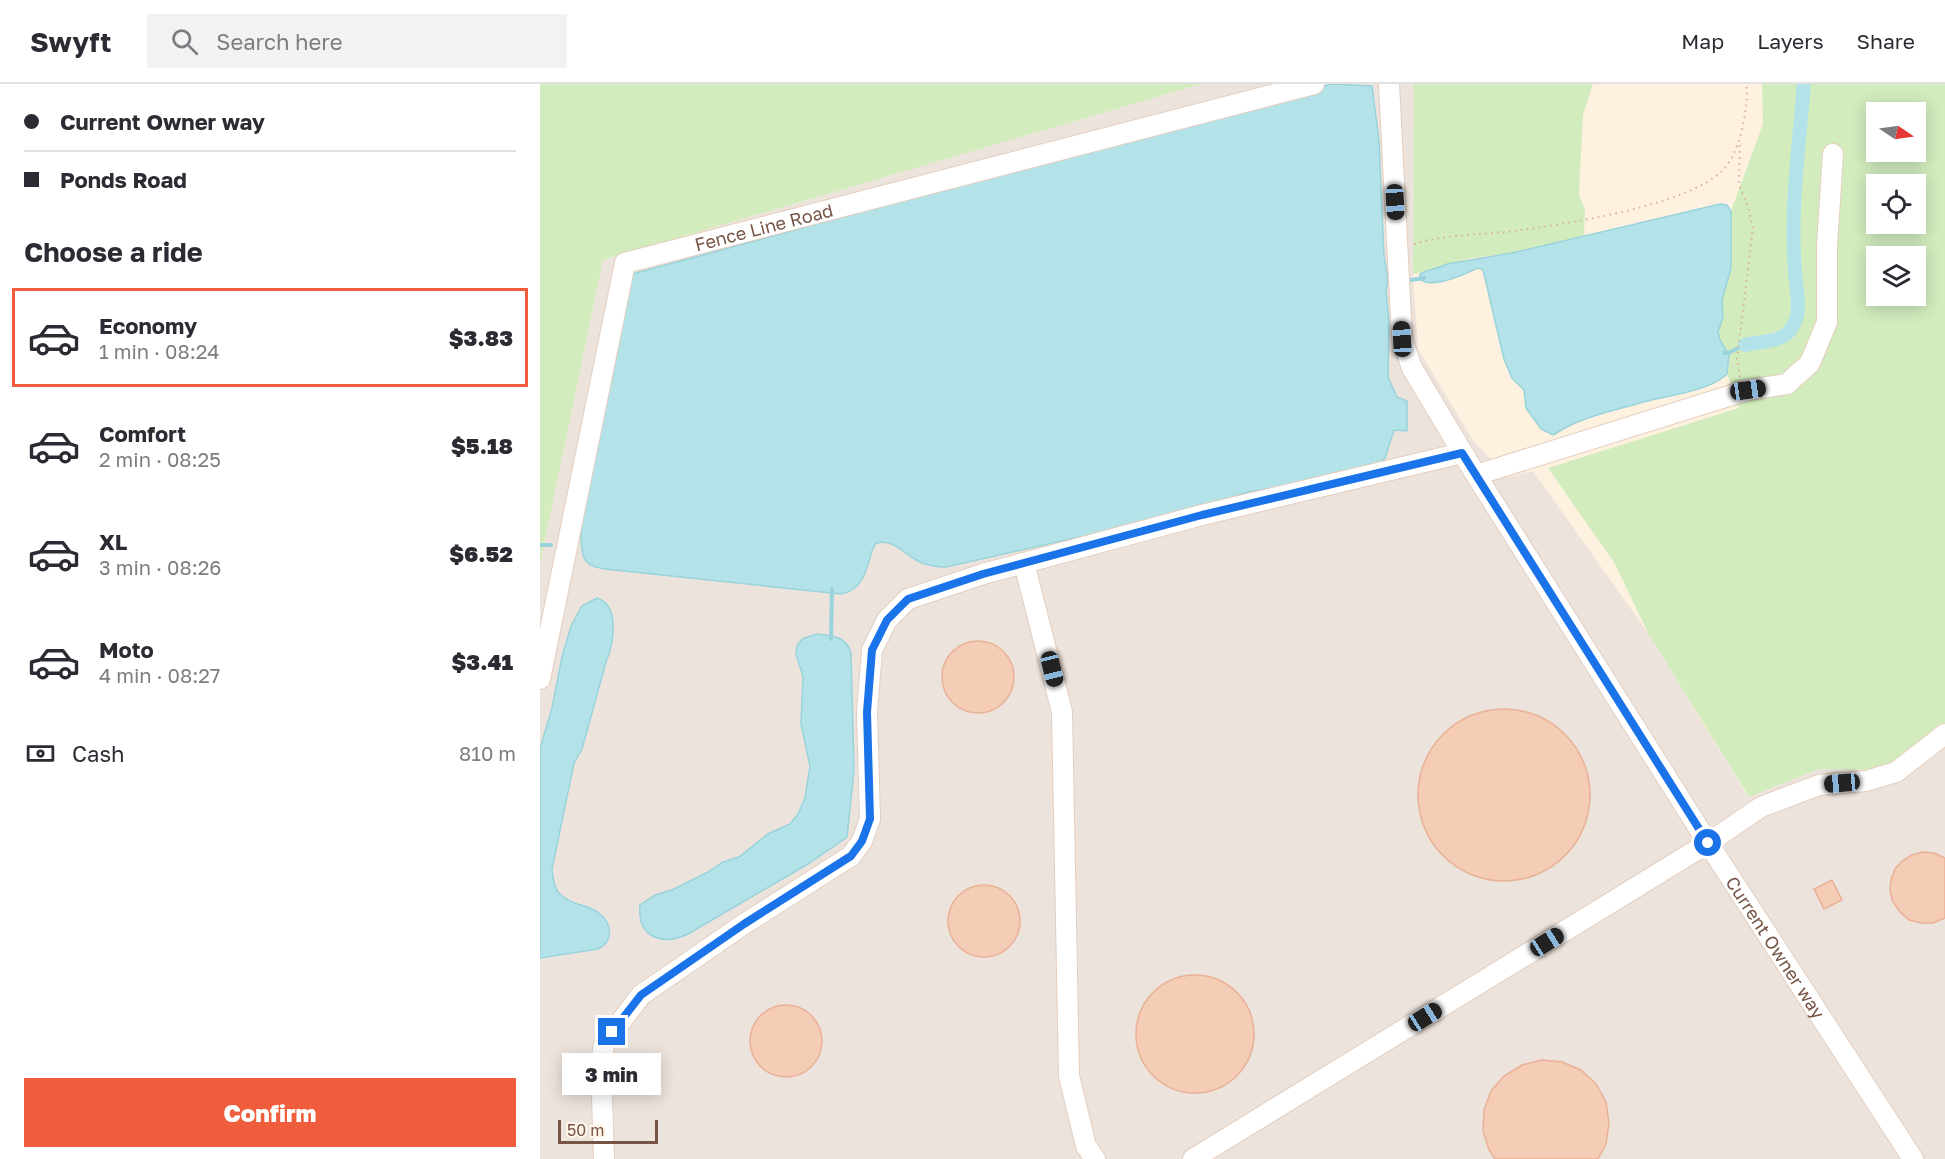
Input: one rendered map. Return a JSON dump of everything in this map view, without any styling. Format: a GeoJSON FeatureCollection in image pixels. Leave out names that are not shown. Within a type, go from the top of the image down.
{"type":"FeatureCollection","features":[{"type":"Feature","properties":{"kind":"street","name":"Fence Line Road"},"geometry":{"type":"LineString","coordinates":[[540,679],[626,263],[1314,84]]}},
{"type":"Feature","properties":{"kind":"street","name":"Current Owner way"},"geometry":{"type":"LineString","coordinates":[[1389,84],[1402,339],[1412,368],[1462,453],[1708,843],[1913,1159]]}},
{"type":"Feature","properties":{"kind":"street"},"geometry":{"type":"LineString","coordinates":[[1476,475],[1748,390],[1787,384],[1810,363],[1827,322],[1827,245],[1833,154]]}},
{"type":"Feature","properties":{"kind":"street"},"geometry":{"type":"LineString","coordinates":[[604,1159],[602,1065],[604,1044],[641,995],[744,924],[851,856],[862,841],[870,819],[867,712],[872,650],[887,620],[908,599],[1024,562],[1202,515],[1462,453]]}},
{"type":"Feature","properties":{"kind":"street"},"geometry":{"type":"LineString","coordinates":[[1024,562],[1062,712],[1069,1076],[1086,1146],[1095,1159]]}},
{"type":"Feature","properties":{"kind":"street"},"geometry":{"type":"LineString","coordinates":[[1194,1159],[1708,843],[1761,807],[1819,785],[1866,781],[1896,772],[1945,734]]}},
{"type":"Feature","properties":{"kind":"path"},"geometry":{"type":"LineString","coordinates":[[1746,84],[1748,96],[1740,140],[1739,185],[1748,206],[1753,228],[1737,359],[1739,376],[1748,390]]}},
{"type":"Feature","properties":{"kind":"path"},"geometry":{"type":"LineString","coordinates":[[1397,249],[1431,238],[1513,231],[1578,221],[1688,193],[1723,170],[1740,140]]}},
{"type":"Feature","properties":{"kind":"shaded area"},"geometry":{"type":"Polygon","coordinates":[[[1201,84],[1414,84],[1413,274],[1418,349],[1474,442],[1509,477],[1533,471],[1648,633],[1748,797],[1819,769],[1895,770],[1945,731],[1945,1159],[540,1159],[540,564],[603,260],[1201,84]]]}},
{"type":"Feature","properties":{"kind":"green space"},"geometry":{"type":"Polygon","coordinates":[[[540,84],[1201,84],[603,260],[540,564],[540,84]]]}},
{"type":"Feature","properties":{"kind":"green space"},"geometry":{"type":"Polygon","coordinates":[[[1414,84],[1593,84],[1583,115],[1579,195],[1585,210],[1584,237],[1512,253],[1472,258],[1413,274],[1414,84]]]}},
{"type":"Feature","properties":{"kind":"green space"},"geometry":{"type":"Polygon","coordinates":[[[1762,84],[1945,84],[1945,731],[1895,770],[1819,769],[1749,797],[1648,633],[1615,564],[1548,468],[1739,408],[1727,374],[1730,359],[1718,332],[1722,320],[1722,300],[1731,268],[1731,211],[1763,124],[1762,84]]]}},
{"type":"Feature","properties":{"kind":"water"},"geometry":{"type":"Polygon","coordinates":[[[1332,84],[1372,86],[1379,141],[1384,256],[1388,279],[1386,291],[1389,322],[1388,377],[1397,397],[1407,401],[1407,431],[1394,430],[1385,458],[1377,466],[1297,485],[1248,492],[1181,514],[946,567],[922,563],[889,543],[876,543],[860,583],[849,592],[841,594],[605,569],[592,565],[584,559],[581,530],[584,502],[628,283],[633,274],[1332,84]]]}},
{"type":"Feature","properties":{"kind":"water"},"geometry":{"type":"Polygon","coordinates":[[[1720,204],[1727,205],[1731,211],[1731,268],[1722,300],[1723,317],[1718,332],[1729,355],[1727,374],[1708,385],[1685,393],[1650,400],[1582,420],[1553,435],[1541,429],[1526,408],[1524,390],[1512,378],[1504,359],[1483,270],[1478,268],[1440,282],[1425,282],[1420,279],[1420,274],[1447,264],[1512,253],[1720,204]]]}},
{"type":"Feature","properties":{"kind":"water"},"geometry":{"type":"Polygon","coordinates":[[[597,598],[605,602],[610,609],[613,636],[582,749],[574,763],[552,869],[558,892],[568,900],[600,914],[607,923],[610,933],[603,946],[598,949],[540,958],[540,749],[571,626],[582,606],[597,598]]]}},
{"type":"Feature","properties":{"kind":"water"},"geometry":{"type":"Polygon","coordinates":[[[817,634],[842,640],[851,653],[854,770],[847,837],[808,864],[688,934],[669,939],[653,936],[643,925],[640,905],[655,895],[672,890],[708,872],[723,862],[739,857],[768,834],[790,824],[798,814],[805,798],[810,766],[801,724],[803,676],[796,655],[797,646],[802,639],[817,634]]]}},
{"type":"Feature","properties":{"kind":"building"},"geometry":{"type":"Polygon","coordinates":[[[985,641],[1004,651],[1012,663],[1014,677],[1012,691],[1004,703],[992,711],[971,713],[952,703],[944,691],[942,670],[952,651],[964,643],[985,641]]]}},
{"type":"Feature","properties":{"kind":"building"},"geometry":{"type":"Polygon","coordinates":[[[1504,709],[1537,716],[1552,723],[1565,734],[1576,747],[1583,762],[1590,795],[1583,828],[1576,843],[1565,856],[1552,867],[1537,874],[1504,881],[1471,874],[1456,867],[1443,856],[1432,843],[1425,828],[1418,795],[1425,762],[1432,747],[1443,734],[1456,723],[1471,716],[1504,709]]]}},
{"type":"Feature","properties":{"kind":"building"},"geometry":{"type":"Polygon","coordinates":[[[1923,852],[1934,853],[1945,858],[1945,918],[1933,923],[1909,920],[1893,902],[1890,891],[1895,869],[1902,861],[1923,852]]]}},
{"type":"Feature","properties":{"kind":"building"},"geometry":{"type":"Polygon","coordinates":[[[1832,880],[1842,900],[1824,909],[1814,889],[1832,880]]]}},
{"type":"Feature","properties":{"kind":"building"},"geometry":{"type":"Polygon","coordinates":[[[984,885],[1004,891],[1014,901],[1020,921],[1014,941],[1004,951],[984,957],[964,951],[954,941],[948,921],[954,901],[964,891],[984,885]]]}},
{"type":"Feature","properties":{"kind":"building"},"geometry":{"type":"Polygon","coordinates":[[[1195,975],[1217,980],[1237,992],[1249,1012],[1254,1034],[1249,1056],[1237,1076],[1217,1088],[1195,1093],[1173,1088],[1153,1076],[1141,1056],[1136,1034],[1141,1012],[1153,992],[1173,980],[1195,975]]]}},
{"type":"Feature","properties":{"kind":"building"},"geometry":{"type":"Polygon","coordinates":[[[793,1005],[812,1015],[820,1027],[822,1041],[820,1055],[812,1067],[800,1075],[779,1077],[760,1067],[752,1055],[750,1034],[760,1015],[772,1007],[793,1005]]]}},
{"type":"Feature","properties":{"kind":"building"},"geometry":{"type":"Polygon","coordinates":[[[1542,1060],[1562,1062],[1581,1070],[1596,1084],[1606,1102],[1609,1123],[1606,1144],[1598,1159],[1495,1159],[1489,1150],[1483,1131],[1484,1110],[1491,1091],[1504,1076],[1522,1065],[1542,1060]]]}},
{"type":"Feature","properties":{"kind":"waterway"},"geometry":{"type":"LineString","coordinates":[[1745,345],[1782,337],[1791,329],[1797,316],[1794,224],[1804,84]]}},
{"type":"Feature","properties":{"kind":"waterway"},"geometry":{"type":"LineString","coordinates":[[1404,281],[1424,278]]}},
{"type":"Feature","properties":{"kind":"waterway"},"geometry":{"type":"LineString","coordinates":[[1724,353],[1745,345]]}},
{"type":"Feature","properties":{"kind":"waterway"},"geometry":{"type":"LineString","coordinates":[[540,545],[551,545]]}},
{"type":"Feature","properties":{"kind":"waterway"},"geometry":{"type":"LineString","coordinates":[[831,639],[832,589]]}},
{"type":"Feature","properties":{"kind":"route"},"geometry":{"type":"LineString","coordinates":[[612,1032],[641,995],[744,924],[851,856],[862,841],[870,819],[867,712],[872,650],[887,620],[908,599],[983,574],[1202,515],[1462,453],[1708,843]]}}]}
